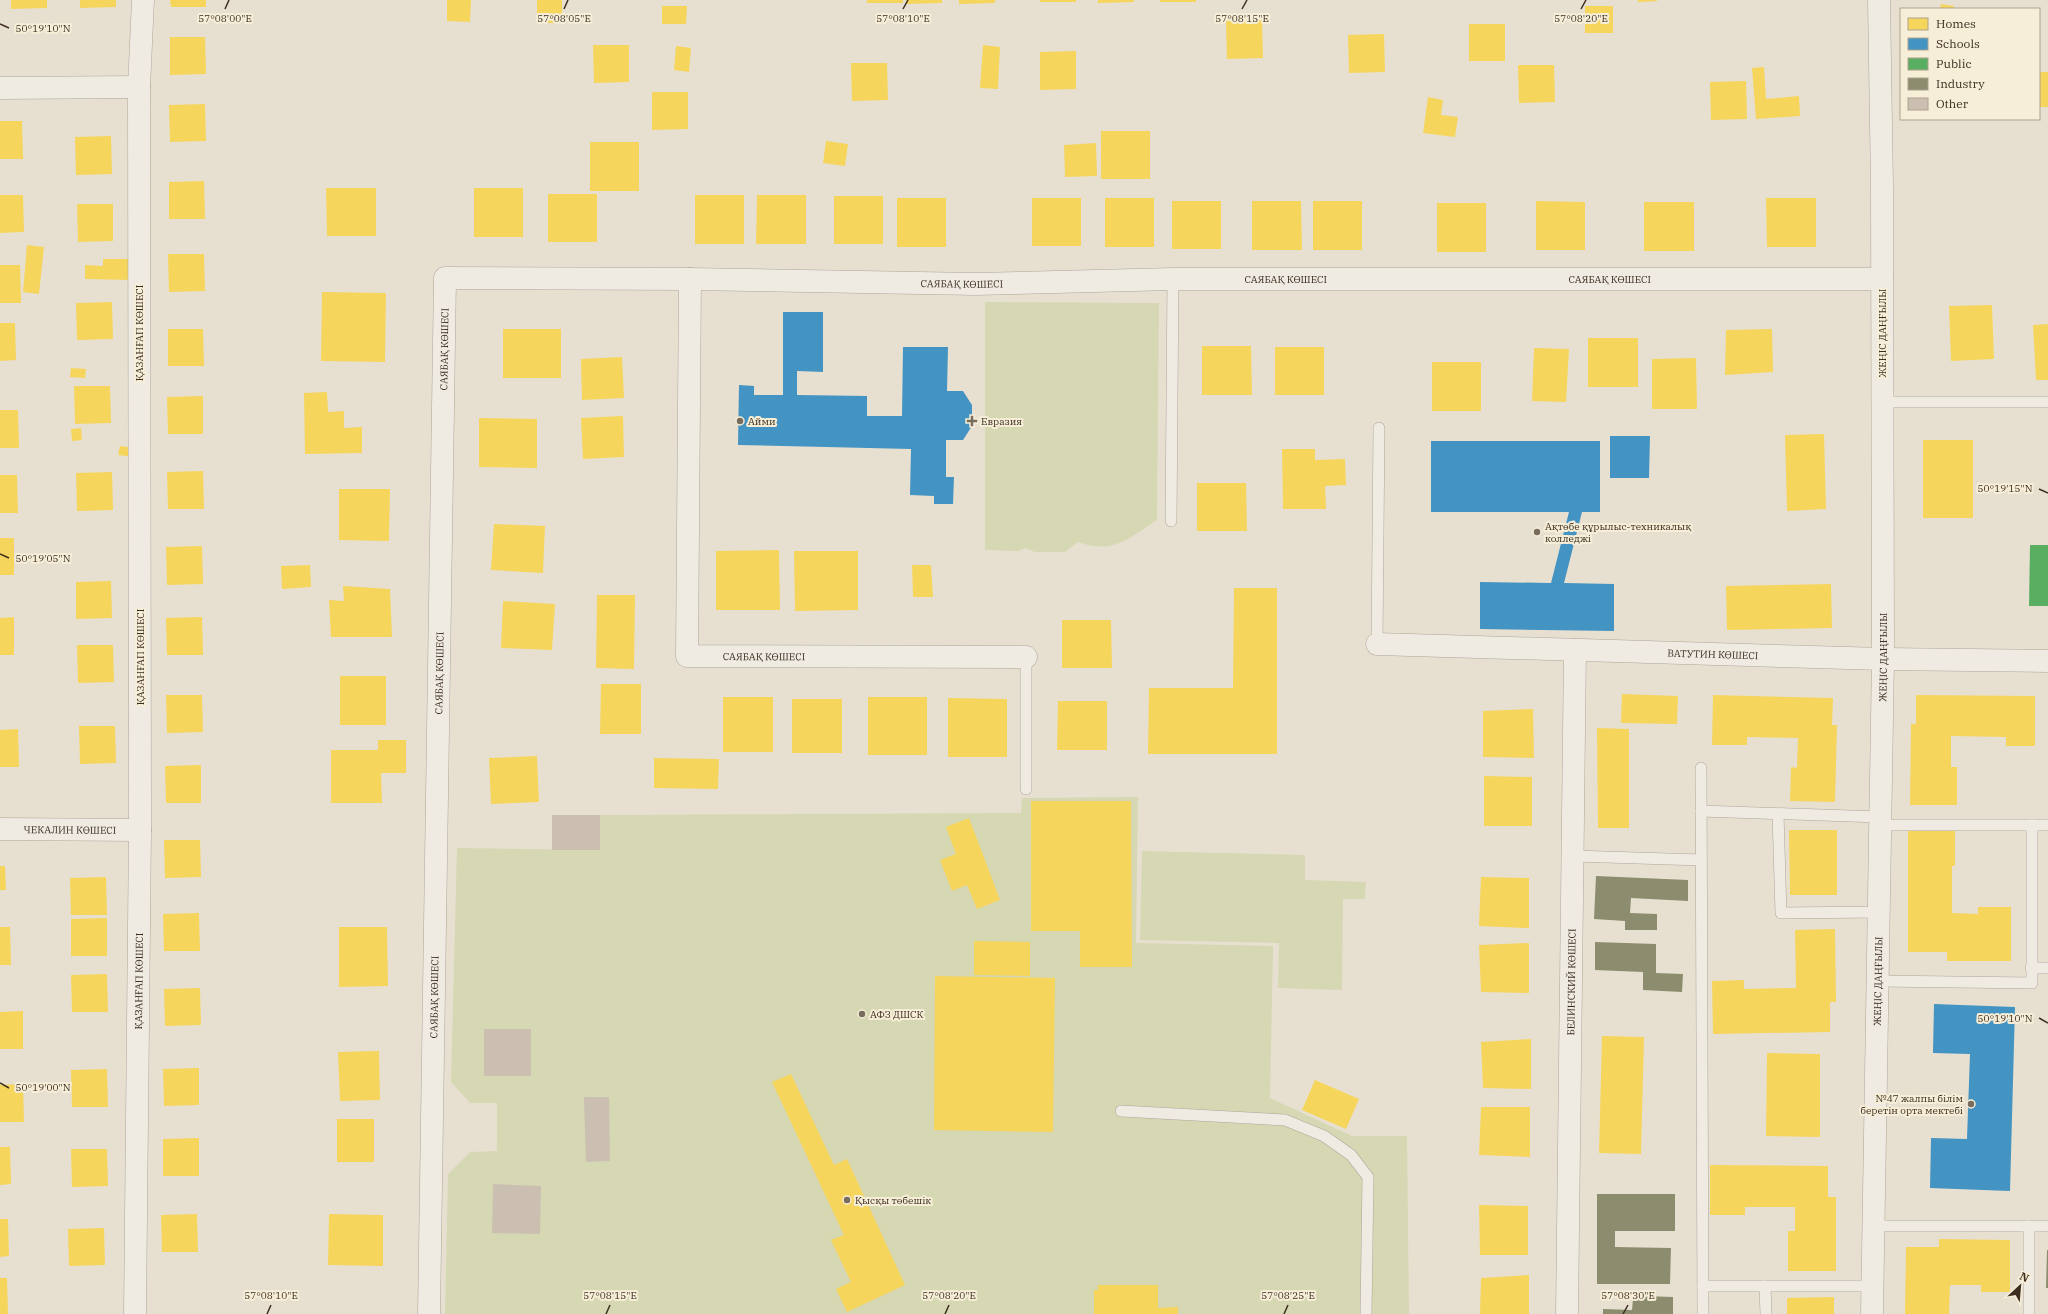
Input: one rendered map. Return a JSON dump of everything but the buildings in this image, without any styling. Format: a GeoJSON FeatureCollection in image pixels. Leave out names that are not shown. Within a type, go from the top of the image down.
{"type":"FeatureCollection","features":[{"type":"Feature","properties":{"kind":"street","name":"ҚАЗАНҒАП КӨШЕСІ"},"geometry":{"type":"LineString","coordinates":[[134,1314],[140,830],[139,87],[143,0]]}},
{"type":"Feature","properties":{"kind":"street","name":"ЖЕҢІС ДАҢҒЫЛЫ"},"geometry":{"type":"LineString","coordinates":[[1872,1314],[1883,659],[1882,279],[1879,0]]}},
{"type":"Feature","properties":{"kind":"street"},"geometry":{"type":"LineString","coordinates":[[0,88],[139,87]]}},
{"type":"Feature","properties":{"kind":"street","name":"САЯБАҚ КӨШЕСІ"},"geometry":{"type":"LineString","coordinates":[[429,1314],[445,278],[690,279],[976,284],[1173,279],[1882,279]]}},
{"type":"Feature","properties":{"kind":"street","name":"САЯБАҚ КӨШЕСІ"},"geometry":{"type":"LineString","coordinates":[[690,279],[687,656],[1026,657]]}},
{"type":"Feature","properties":{"kind":"street","name":"ВАТУТИН КӨШЕСІ"},"geometry":{"type":"LineString","coordinates":[[1377,644],[1883,659],[2048,661]]}},
{"type":"Feature","properties":{"kind":"street","name":"БЕЛИНСКИЙ КӨШЕСІ"},"geometry":{"type":"LineString","coordinates":[[1566,1314],[1575,650]]}},
{"type":"Feature","properties":{"kind":"street","name":"ЧЕКАЛИН КӨШЕСІ"},"geometry":{"type":"LineString","coordinates":[[0,829],[140,830]]}},
{"type":"Feature","properties":{"kind":"lane"},"geometry":{"type":"LineString","coordinates":[[1171,521],[1173,279]]}},
{"type":"Feature","properties":{"kind":"lane"},"geometry":{"type":"LineString","coordinates":[[1882,402],[2048,402]]}},
{"type":"Feature","properties":{"kind":"lane"},"geometry":{"type":"LineString","coordinates":[[1377,644],[1379,428]]}},
{"type":"Feature","properties":{"kind":"lane"},"geometry":{"type":"LineString","coordinates":[[1026,657],[1026,789]]}},
{"type":"Feature","properties":{"kind":"lane"},"geometry":{"type":"LineString","coordinates":[[1701,768],[1703,1314]]}},
{"type":"Feature","properties":{"kind":"lane"},"geometry":{"type":"LineString","coordinates":[[1701,811],[1778,814],[1880,821],[2048,825]]}},
{"type":"Feature","properties":{"kind":"lane"},"geometry":{"type":"LineString","coordinates":[[1778,814],[1780,913],[1879,912]]}},
{"type":"Feature","properties":{"kind":"lane"},"geometry":{"type":"LineString","coordinates":[[1878,981],[2032,982],[2032,825]]}},
{"type":"Feature","properties":{"kind":"lane"},"geometry":{"type":"LineString","coordinates":[[1573,856],[1701,860]]}},
{"type":"Feature","properties":{"kind":"lane"},"geometry":{"type":"LineString","coordinates":[[2031,968],[2048,968]]}},
{"type":"Feature","properties":{"kind":"lane"},"geometry":{"type":"LineString","coordinates":[[1121,1111],[1285,1120],[1324,1136],[1351,1155],[1368,1177],[1366,1314]]}},
{"type":"Feature","properties":{"kind":"lane"},"geometry":{"type":"LineString","coordinates":[[1874,1226],[2048,1226]]}},
{"type":"Feature","properties":{"kind":"lane"},"geometry":{"type":"LineString","coordinates":[[2029,1314],[2030,1226]]}},
{"type":"Feature","properties":{"kind":"lane"},"geometry":{"type":"LineString","coordinates":[[1703,1286],[1873,1286]]}},
{"type":"Feature","properties":{"kind":"lane"},"geometry":{"type":"LineString","coordinates":[[1766,1286],[1766,1314]]}},
{"type":"Feature","properties":{"kind":"green space"},"geometry":{"type":"Polygon","coordinates":[[[985,302],[1159,303],[1157,520],[1120,543],[1101,547],[1090,546],[1078,542],[1065,552],[1035,552],[1025,548],[1019,551],[985,550],[985,302]]]}},
{"type":"Feature","properties":{"kind":"green space","name":"АФЗ ДШСК"},"geometry":{"type":"Polygon","coordinates":[[[1138,797],[1136,943],[1273,946],[1270,1098],[1352,1136],[1407,1136],[1409,1314],[445,1314],[448,1174],[470,1152],[497,1151],[497,1103],[470,1103],[451,1082],[457,848],[600,850],[600,815],[1021,813],[1022,798],[1138,797]]]}},
{"type":"Feature","properties":{"kind":"green space"},"geometry":{"type":"Polygon","coordinates":[[[1142,851],[1305,855],[1305,880],[1366,882],[1365,899],[1343,899],[1342,990],[1278,988],[1279,943],[1140,940],[1142,851]]]}},
{"type":"Feature","properties":{"kind":"place","name":"Айми"},"geometry":{"type":"Point","coordinates":[740,421]}},
{"type":"Feature","properties":{"kind":"place","name":"Евразия"},"geometry":{"type":"Point","coordinates":[972,421]}},
{"type":"Feature","properties":{"kind":"place","name":"Ақтөбе құрылыс-техникалық колледжі"},"geometry":{"type":"Point","coordinates":[1537,532]}},
{"type":"Feature","properties":{"kind":"place","name":"АФЗ ДШСК"},"geometry":{"type":"Point","coordinates":[862,1014]}},
{"type":"Feature","properties":{"kind":"place","name":"№47 жалпы білім беретін орта мектебі"},"geometry":{"type":"Point","coordinates":[1971,1104]}},
{"type":"Feature","properties":{"kind":"place","name":"Қысқы төбешік"},"geometry":{"type":"Point","coordinates":[847,1200]}}]}
